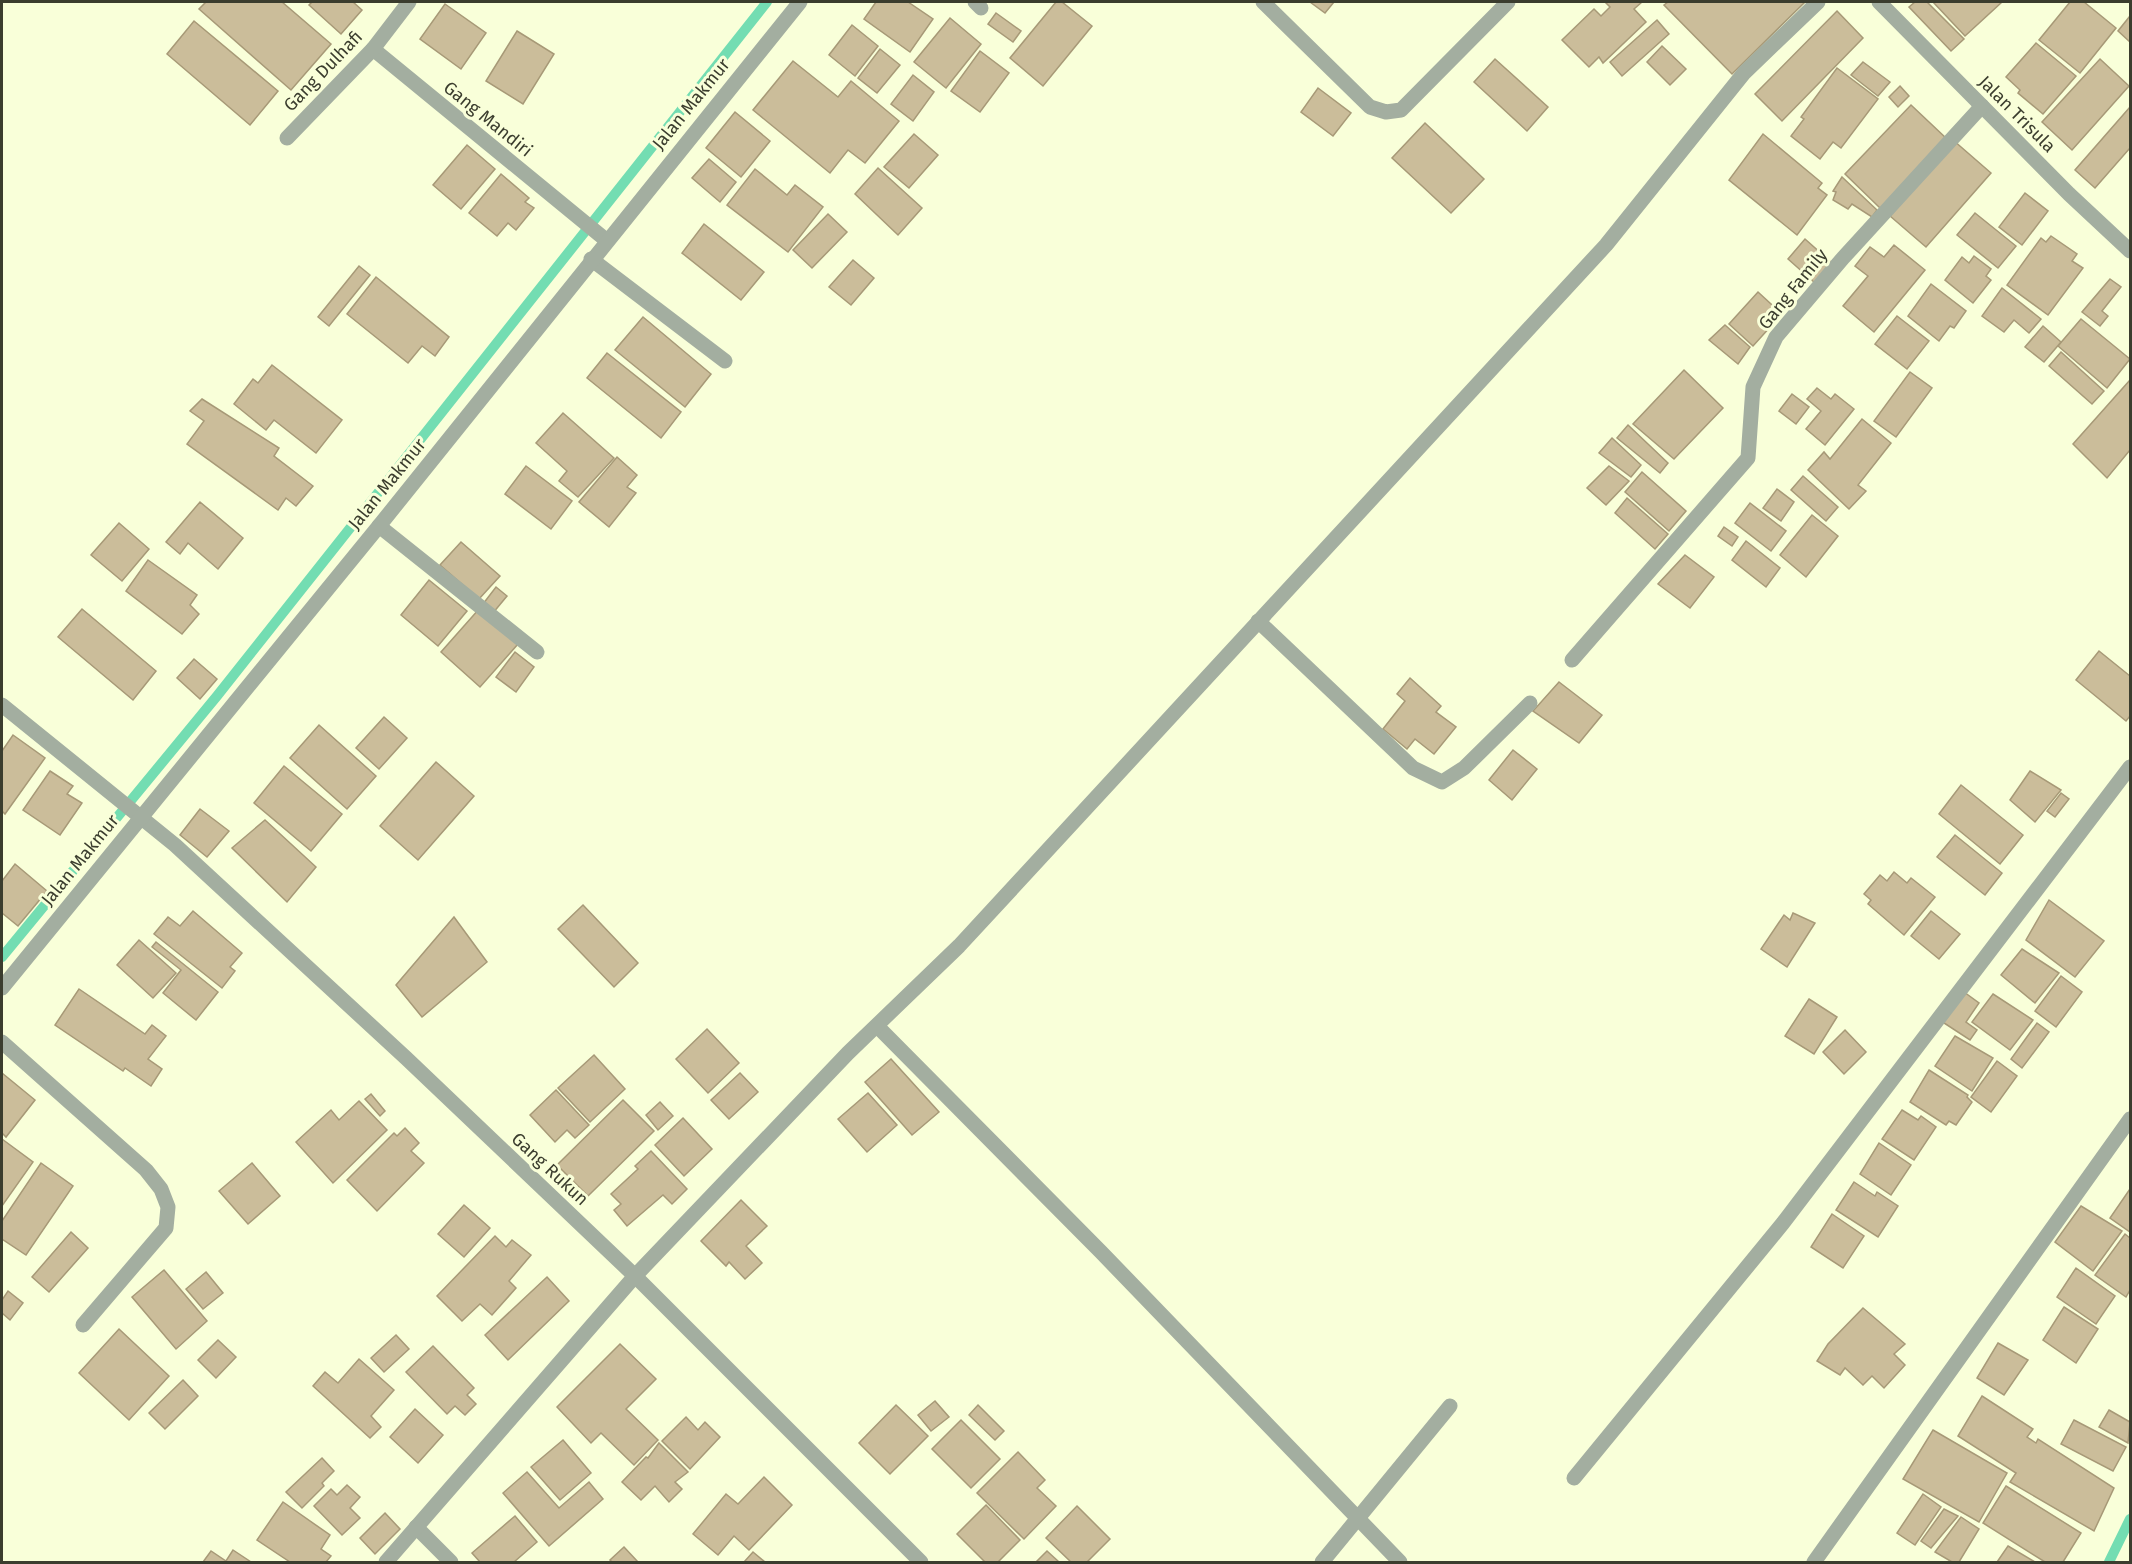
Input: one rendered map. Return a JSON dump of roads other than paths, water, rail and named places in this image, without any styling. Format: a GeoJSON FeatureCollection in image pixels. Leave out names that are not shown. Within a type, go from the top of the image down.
{"type":"FeatureCollection","features":[{"type":"Feature","properties":{"kind":"street","name":"Gang Dulhafi"},"geometry":{"type":"LineString","coordinates":[[287,138],[373,49],[409,2]]}},
{"type":"Feature","properties":{"kind":"street","name":"Jalan Makmur"},"geometry":{"type":"LineString","coordinates":[[2,987],[135,814],[379,526],[606,240],[800,2]]}},
{"type":"Feature","properties":{"kind":"street"},"geometry":{"type":"LineString","coordinates":[[1263,2],[1370,106],[1386,112],[1401,110],[1508,2]]}},
{"type":"Feature","properties":{"kind":"street"},"geometry":{"type":"LineString","coordinates":[[386,1563],[635,1276],[848,1053],[878,1027],[959,946],[1606,246],[1744,73],[1818,2]]}},
{"type":"Feature","properties":{"kind":"street","name":"Jalan Trisula"},"geometry":{"type":"LineString","coordinates":[[1879,2],[2069,194],[2130,250]]}},
{"type":"Feature","properties":{"kind":"street","name":"Gang Mandiri"},"geometry":{"type":"LineString","coordinates":[[373,49],[606,240]]}},
{"type":"Feature","properties":{"kind":"street","name":"Gang Family"},"geometry":{"type":"LineString","coordinates":[[1572,660],[1748,458],[1754,387],[1776,337],[1843,258],[1982,106]]}},
{"type":"Feature","properties":{"kind":"street"},"geometry":{"type":"LineString","coordinates":[[591,259],[725,361]]}},
{"type":"Feature","properties":{"kind":"street"},"geometry":{"type":"LineString","coordinates":[[379,526],[537,651]]}},
{"type":"Feature","properties":{"kind":"street"},"geometry":{"type":"LineString","coordinates":[[1258,621],[1413,768],[1442,782],[1464,768],[1530,703]]}},
{"type":"Feature","properties":{"kind":"street","name":"Gang Rukun"},"geometry":{"type":"LineString","coordinates":[[2,705],[108,793],[184,852],[635,1276],[921,1563]]}},
{"type":"Feature","properties":{"kind":"street"},"geometry":{"type":"LineString","coordinates":[[1574,1478],[1783,1223],[2130,767]]}},
{"type":"Feature","properties":{"kind":"street"},"geometry":{"type":"LineString","coordinates":[[878,1027],[1101,1252],[1400,1563]]}},
{"type":"Feature","properties":{"kind":"street"},"geometry":{"type":"LineString","coordinates":[[2,1042],[146,1170],[161,1189],[168,1207],[166,1228],[83,1325]]}},
{"type":"Feature","properties":{"kind":"street"},"geometry":{"type":"LineString","coordinates":[[1814,1563],[2130,1119]]}},
{"type":"Feature","properties":{"kind":"street"},"geometry":{"type":"LineString","coordinates":[[1322,1563],[1356,1518],[1450,1406]]}},
{"type":"Feature","properties":{"kind":"street"},"geometry":{"type":"LineString","coordinates":[[416,1527],[451,1563]]}},
{"type":"Feature","properties":{"kind":"waterway"},"geometry":{"type":"LineString","coordinates":[[2,957],[217,696],[767,2]]}},
{"type":"Feature","properties":{"kind":"waterway"},"geometry":{"type":"LineString","coordinates":[[2109,1562],[2130,1519]]}}]}
